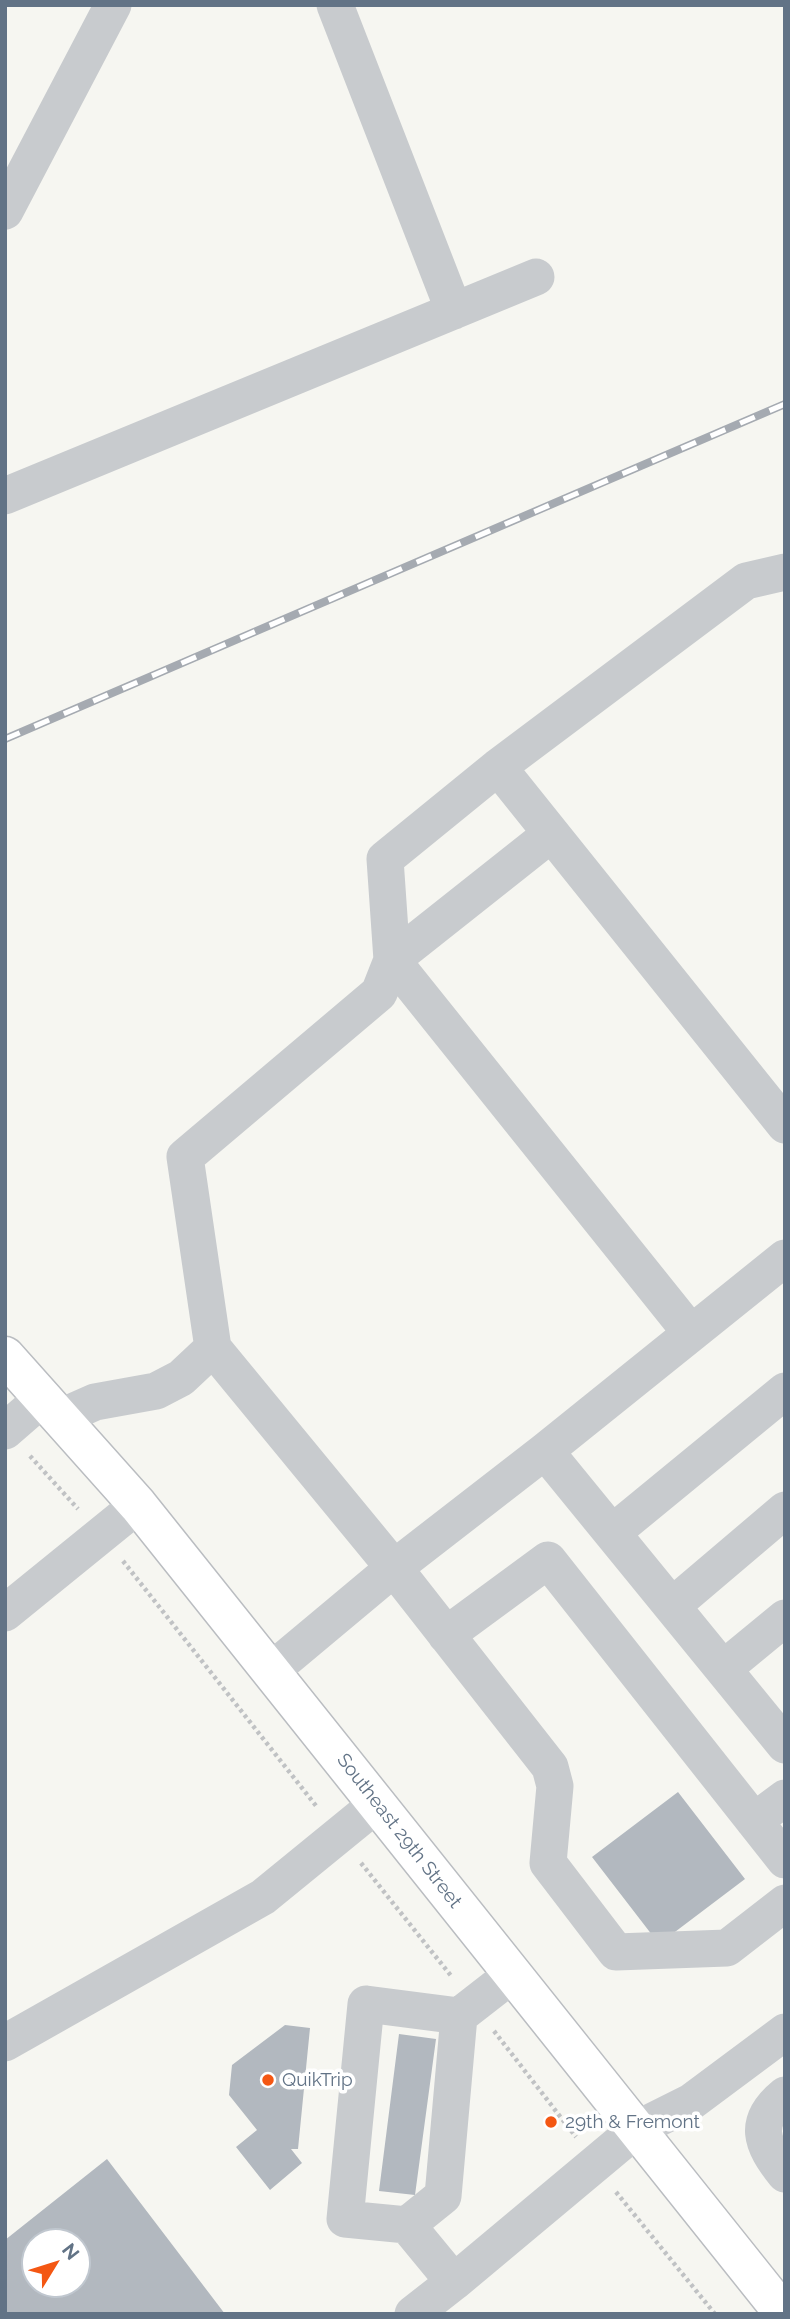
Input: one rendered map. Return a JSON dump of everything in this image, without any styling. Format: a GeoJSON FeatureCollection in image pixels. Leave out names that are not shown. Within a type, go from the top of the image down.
{"type":"FeatureCollection","features":[{"type":"Feature","properties":{"kind":"main road","name":"Southeast 29th Street"},"geometry":{"type":"LineString","coordinates":[[5,1356],[138,1505],[784,2314]]}},
{"type":"Feature","properties":{"kind":"street"},"geometry":{"type":"LineString","coordinates":[[5,211],[113,5]]}},
{"type":"Feature","properties":{"kind":"street"},"geometry":{"type":"LineString","coordinates":[[335,5],[454,311]]}},
{"type":"Feature","properties":{"kind":"street"},"geometry":{"type":"LineString","coordinates":[[5,496],[536,277]]}},
{"type":"Feature","properties":{"kind":"street"},"geometry":{"type":"LineString","coordinates":[[785,572],[746,582],[498,767],[385,859],[392,960],[379,993],[185,1157],[213,1348],[394,1568],[550,1767],[555,1786],[548,1863],[616,1952],[726,1948],[785,1903]]}},
{"type":"Feature","properties":{"kind":"street"},"geometry":{"type":"LineString","coordinates":[[498,767],[785,1125]]}},
{"type":"Feature","properties":{"kind":"street"},"geometry":{"type":"LineString","coordinates":[[392,960],[551,834]]}},
{"type":"Feature","properties":{"kind":"street"},"geometry":{"type":"LineString","coordinates":[[392,960],[691,1333]]}},
{"type":"Feature","properties":{"kind":"street"},"geometry":{"type":"LineString","coordinates":[[272,1670],[394,1568],[545,1451],[785,1258]]}},
{"type":"Feature","properties":{"kind":"street"},"geometry":{"type":"LineString","coordinates":[[6,1430],[52,1408],[156,1391],[181,1378],[213,1348]]}},
{"type":"Feature","properties":{"kind":"street"},"geometry":{"type":"LineString","coordinates":[[612,1532],[785,1391]]}},
{"type":"Feature","properties":{"kind":"street"},"geometry":{"type":"LineString","coordinates":[[545,1451],[723,1669],[782,1734]]}},
{"type":"Feature","properties":{"kind":"street"},"geometry":{"type":"LineString","coordinates":[[5,1613],[138,1505]]}},
{"type":"Feature","properties":{"kind":"street"},"geometry":{"type":"LineString","coordinates":[[672,1606],[785,1510]]}},
{"type":"Feature","properties":{"kind":"street"},"geometry":{"type":"LineString","coordinates":[[446,1635],[548,1560],[785,1860]]}},
{"type":"Feature","properties":{"kind":"street"},"geometry":{"type":"LineString","coordinates":[[723,1669],[785,1618]]}},
{"type":"Feature","properties":{"kind":"street"},"geometry":{"type":"LineString","coordinates":[[754,1821],[785,1798]]}},
{"type":"Feature","properties":{"kind":"street"},"geometry":{"type":"LineString","coordinates":[[5,2043],[263,1897],[377,1804]]}},
{"type":"Feature","properties":{"kind":"street"},"geometry":{"type":"LineString","coordinates":[[466,2011],[443,2196],[407,2225],[345,2220],[366,2004],[466,2011],[513,1974]]}},
{"type":"Feature","properties":{"kind":"street"},"geometry":{"type":"LineString","coordinates":[[413,2314],[637,2129],[691,2102],[785,2032]]}},
{"type":"Feature","properties":{"kind":"street"},"geometry":{"type":"LineString","coordinates":[[785,2095],[772,2106],[764,2119],[763,2136],[772,2158],[785,2174]]}},
{"type":"Feature","properties":{"kind":"street"},"geometry":{"type":"LineString","coordinates":[[407,2225],[454,2282]]}},
{"type":"Feature","properties":{"kind":"path"},"geometry":{"type":"LineString","coordinates":[[6,1430],[102,1535],[339,1836],[466,2011],[570,2128],[594,2165],[715,2314]]}},
{"type":"Feature","properties":{"kind":"building"},"geometry":{"type":"Polygon","coordinates":[[[678,1792],[745,1879],[659,1944],[592,1857],[678,1792]]]}},
{"type":"Feature","properties":{"kind":"building","name":"QuikTrip"},"geometry":{"type":"Polygon","coordinates":[[[285,2025],[310,2028],[298,2149],[291,2149],[302,2163],[270,2190],[236,2147],[257,2130],[229,2095],[232,2065],[285,2025]]]}},
{"type":"Feature","properties":{"kind":"building","name":"QuikTrip"},"geometry":{"type":"Polygon","coordinates":[[[399,2034],[436,2039],[415,2195],[379,2191],[399,2034]]]}},
{"type":"Feature","properties":{"kind":"building"},"geometry":{"type":"Polygon","coordinates":[[[107,2159],[225,2314],[5,2314],[5,2240],[107,2159]]]}},
{"type":"Feature","properties":{"kind":"railway"},"geometry":{"type":"LineString","coordinates":[[5,739],[785,404]]}},
{"type":"Feature","properties":{"kind":"place","name":"QuikTrip"},"geometry":{"type":"Point","coordinates":[268,2080]}},
{"type":"Feature","properties":{"kind":"place","name":"29th & Fremont"},"geometry":{"type":"Point","coordinates":[551,2122]}}]}
